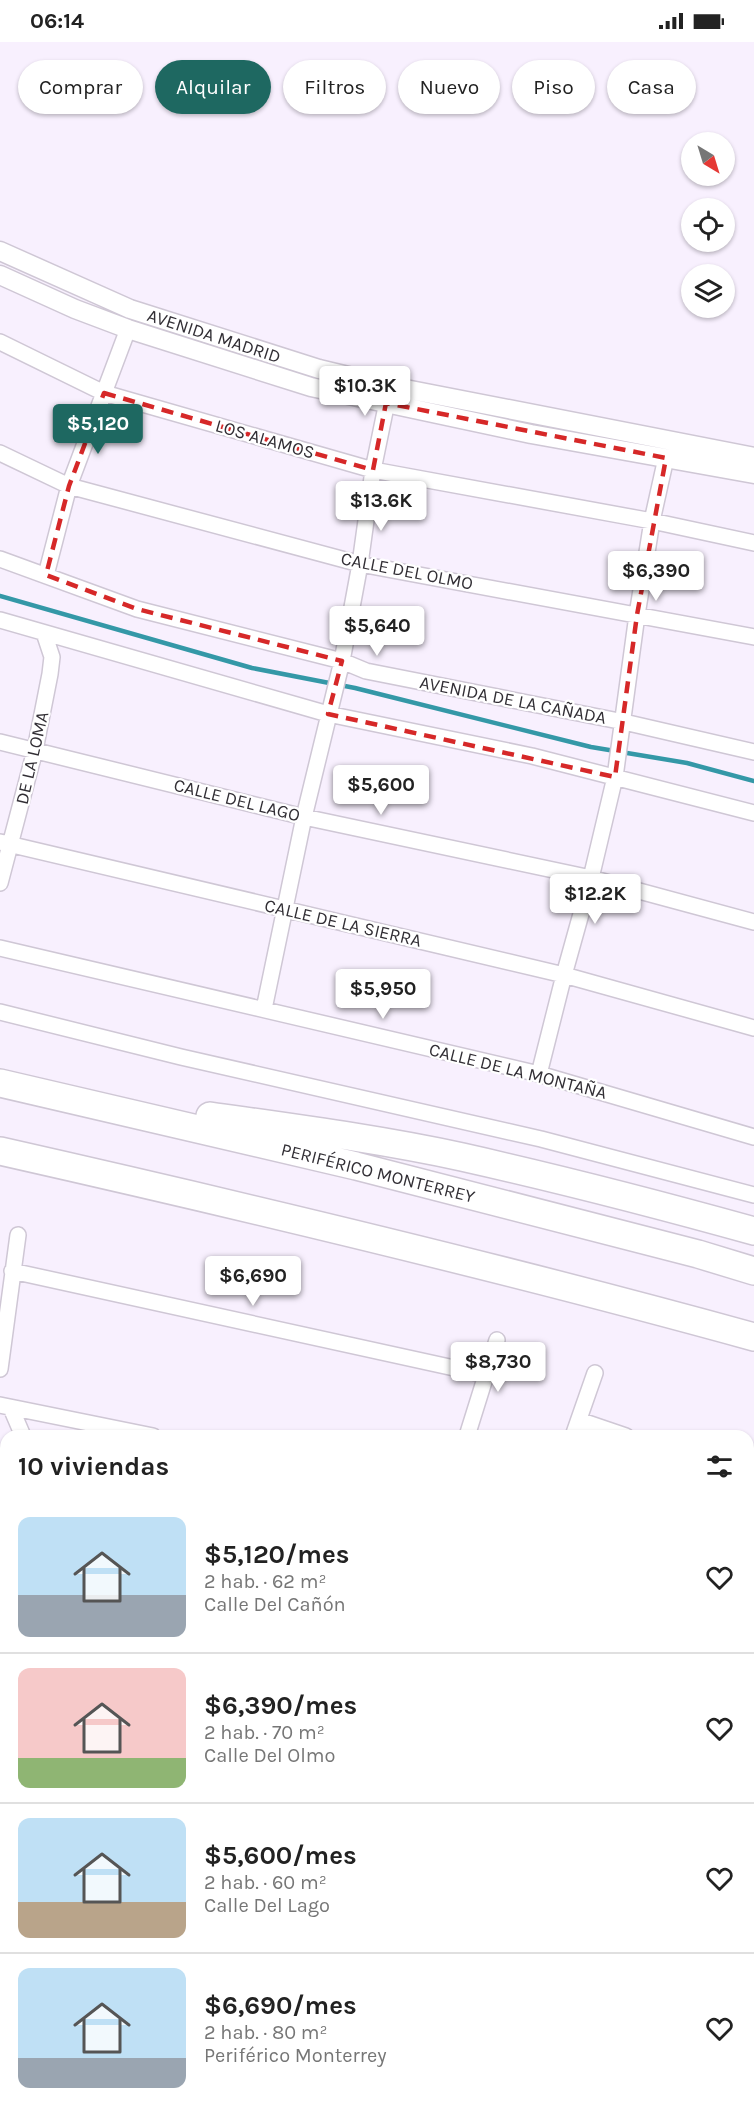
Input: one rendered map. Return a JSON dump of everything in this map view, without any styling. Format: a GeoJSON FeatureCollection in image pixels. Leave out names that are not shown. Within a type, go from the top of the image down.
{"type":"FeatureCollection","features":[{"type":"Feature","properties":{"kind":"highway","name":"PERIFÉRICO MONTERREY"},"geometry":{"type":"LineString","coordinates":[[0,1083],[356,1166],[698,1254],[754,1271]]}},
{"type":"Feature","properties":{"kind":"highway"},"geometry":{"type":"LineString","coordinates":[[130,1113],[170,1111],[320,1132],[460,1157],[684,1211],[754,1231]]}},
{"type":"Feature","properties":{"kind":"highway"},"geometry":{"type":"LineString","coordinates":[[0,1151],[334,1228],[620,1300],[754,1337]]}},
{"type":"Feature","properties":{"kind":"street","name":"AVENIDA MADRID"},"geometry":{"type":"LineString","coordinates":[[0,251],[130,309],[319,369],[388,394],[531,434],[754,474]]}},
{"type":"Feature","properties":{"kind":"street","name":"AVENIDA MADRID"},"geometry":{"type":"LineString","coordinates":[[0,275],[75,309],[128,329],[311,387],[388,394],[754,457]]}},
{"type":"Feature","properties":{"kind":"street"},"geometry":{"type":"LineString","coordinates":[[46,575],[69,486],[128,329]]}},
{"type":"Feature","properties":{"kind":"street","name":"LOS ALAMOS"},"geometry":{"type":"LineString","coordinates":[[0,342],[104,393],[373,470],[652,521],[754,543]]}},
{"type":"Feature","properties":{"kind":"street"},"geometry":{"type":"LineString","coordinates":[[264,1009],[304,817],[341,666],[360,564],[373,470],[388,394]]}},
{"type":"Feature","properties":{"kind":"street","name":"CALLE DEL OLMO"},"geometry":{"type":"LineString","coordinates":[[0,453],[69,486],[360,564],[754,638]]}},
{"type":"Feature","properties":{"kind":"street"},"geometry":{"type":"LineString","coordinates":[[540,1074],[616,772],[637,615],[652,521],[666,458]]}},
{"type":"Feature","properties":{"kind":"street","name":"AVENIDA DE LA CAÑADA"},"geometry":{"type":"LineString","coordinates":[[0,559],[109,600],[341,666],[624,722],[754,752]]}},
{"type":"Feature","properties":{"kind":"street"},"geometry":{"type":"LineString","coordinates":[[0,620],[330,709],[462,740],[616,772],[754,813]]}},
{"type":"Feature","properties":{"kind":"street","name":"DE LA LOMA"},"geometry":{"type":"LineString","coordinates":[[0,883],[6,843],[35,750],[52,657],[44,633]]}},
{"type":"Feature","properties":{"kind":"street","name":"CALLE DEL LAGO"},"geometry":{"type":"LineString","coordinates":[[0,742],[304,817],[591,878],[754,922]]}},
{"type":"Feature","properties":{"kind":"street","name":"CALLE DE LA SIERRA"},"geometry":{"type":"LineString","coordinates":[[6,843],[564,975],[754,1028]]}},
{"type":"Feature","properties":{"kind":"street","name":"CALLE DE LA MONTAÑA"},"geometry":{"type":"LineString","coordinates":[[0,948],[540,1074],[754,1137]]}},
{"type":"Feature","properties":{"kind":"street"},"geometry":{"type":"LineString","coordinates":[[0,1012],[181,1057],[541,1139],[754,1195]]}},
{"type":"Feature","properties":{"kind":"street"},"geometry":{"type":"LineString","coordinates":[[0,1370],[18,1235]]}},
{"type":"Feature","properties":{"kind":"street"},"geometry":{"type":"LineString","coordinates":[[12,1271],[486,1375]]}},
{"type":"Feature","properties":{"kind":"street"},"geometry":{"type":"LineString","coordinates":[[469,1430],[497,1340]]}},
{"type":"Feature","properties":{"kind":"street"},"geometry":{"type":"LineString","coordinates":[[575,1430],[595,1373]]}},
{"type":"Feature","properties":{"kind":"street"},"geometry":{"type":"LineString","coordinates":[[6,1407],[127,1430]]}},
{"type":"Feature","properties":{"kind":"street"},"geometry":{"type":"LineString","coordinates":[[6,1407],[19,1430]]}},
{"type":"Feature","properties":{"kind":"street"},"geometry":{"type":"LineString","coordinates":[[579,1420],[608,1430]]}},
{"type":"Feature","properties":{"kind":"highlighted area"},"geometry":{"type":"Polygon","coordinates":[[[104,393],[373,470],[386,403],[666,458],[637,615],[615,777],[328,714],[342,661],[137,609],[46,575],[69,486],[104,393]]]}},
{"type":"Feature","properties":{"kind":"waterway"},"geometry":{"type":"LineString","coordinates":[[0,596],[252,668],[355,688],[591,747],[687,763],[754,781]]}}]}
